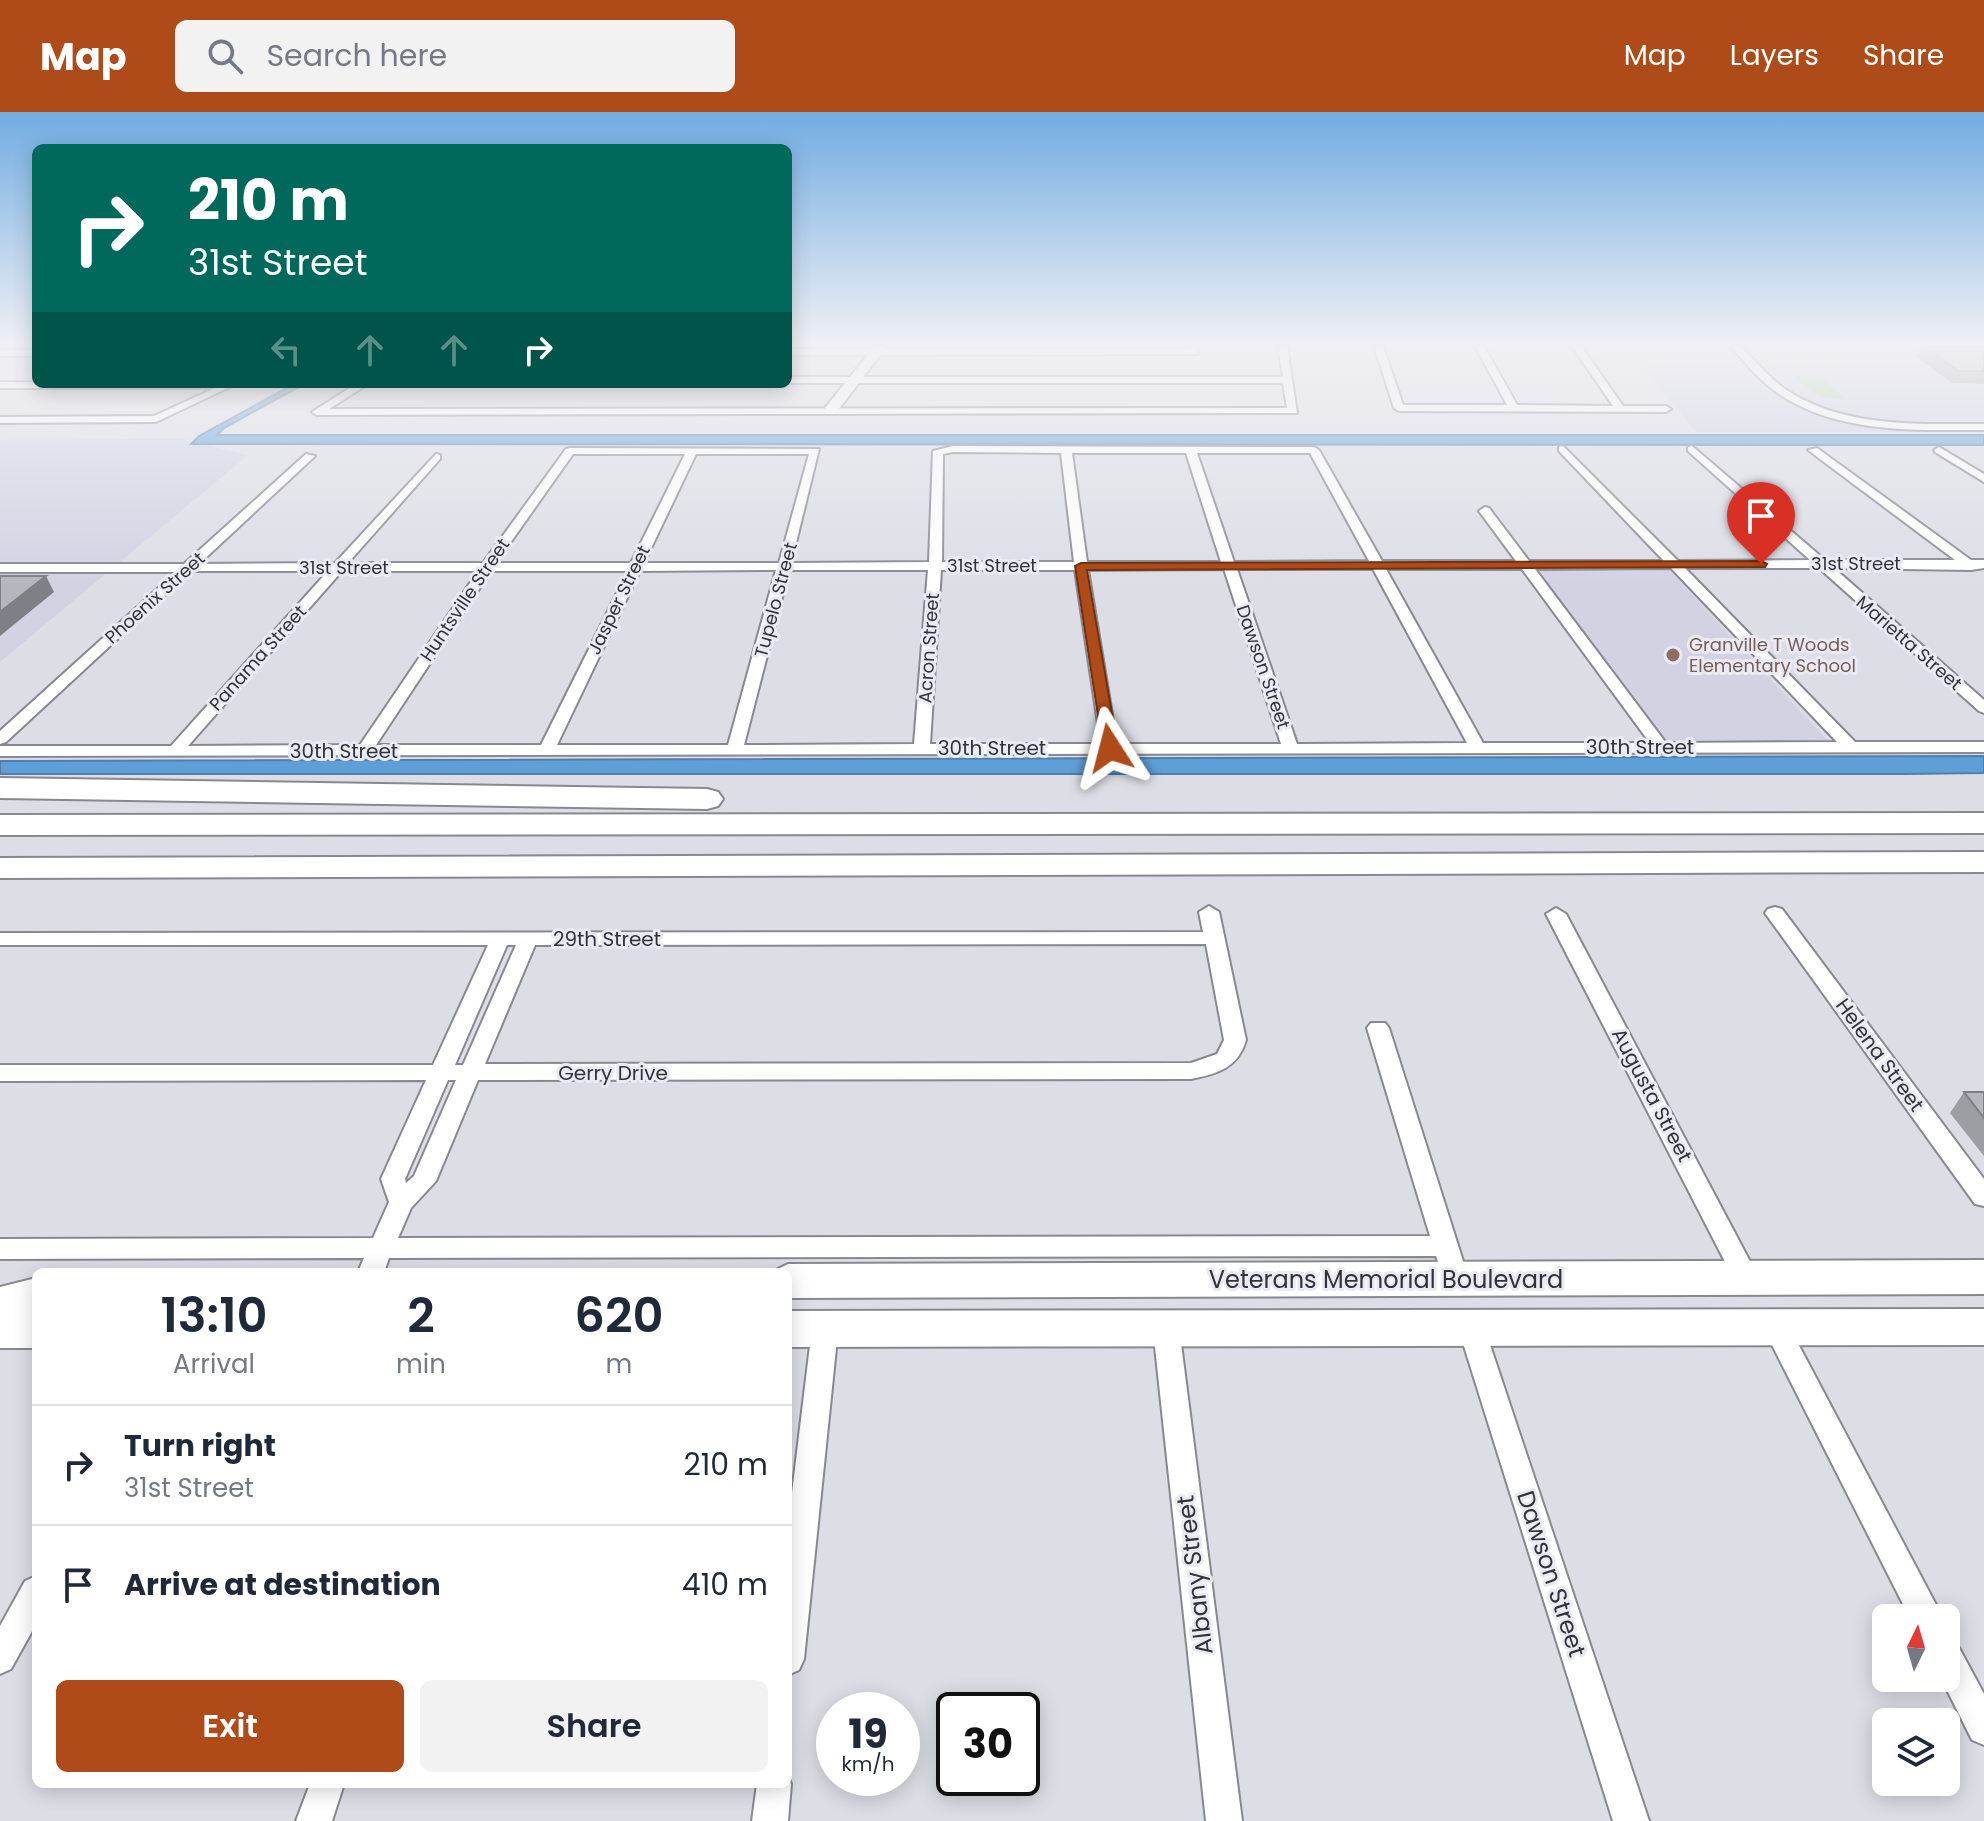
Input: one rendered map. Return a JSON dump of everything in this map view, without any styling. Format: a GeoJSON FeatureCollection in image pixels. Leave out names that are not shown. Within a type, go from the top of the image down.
{"type":"FeatureCollection","features":[{"type":"Feature","properties":{"kind":"highway"},"geometry":{"type":"LineString","coordinates":[[0,788],[875,804],[1229,825]]}},
{"type":"Feature","properties":{"kind":"highway"},"geometry":{"type":"LineString","coordinates":[[0,810],[142,815],[255,824]]}},
{"type":"Feature","properties":{"kind":"highway"},"geometry":{"type":"LineString","coordinates":[[0,825],[1984,823]]}},
{"type":"Feature","properties":{"kind":"highway"},"geometry":{"type":"LineString","coordinates":[[0,861],[166,844],[826,849],[1197,863]]}},
{"type":"Feature","properties":{"kind":"highway"},"geometry":{"type":"LineString","coordinates":[[0,861],[1984,862]]}},
{"type":"Feature","properties":{"kind":"main road","name":"Veterans Memorial Boulevard"},"geometry":{"type":"LineString","coordinates":[[792,1281],[1439,1269],[1746,1278],[1984,1277]]}},
{"type":"Feature","properties":{"kind":"main road"},"geometry":{"type":"LineString","coordinates":[[1212,1328],[1215,1316],[1227,1299],[1439,1269]]}},
{"type":"Feature","properties":{"kind":"main road"},"geometry":{"type":"LineString","coordinates":[[1707,1327],[1702,1305],[1713,1294],[1834,1287],[1903,1277]]}},
{"type":"Feature","properties":{"kind":"main road"},"geometry":{"type":"LineString","coordinates":[[792,1288],[911,1281]]}},
{"type":"Feature","properties":{"kind":"main road"},"geometry":{"type":"LineString","coordinates":[[0,1282],[32,1282]]}},
{"type":"Feature","properties":{"kind":"main road"},"geometry":{"type":"LineString","coordinates":[[0,1304],[32,1296]]}},
{"type":"Feature","properties":{"kind":"main road"},"geometry":{"type":"LineString","coordinates":[[806,1329],[1984,1327]]}},
{"type":"Feature","properties":{"kind":"main road"},"geometry":{"type":"LineString","coordinates":[[0,1330],[32,1330]]}},
{"type":"Feature","properties":{"kind":"street"},"geometry":{"type":"LineString","coordinates":[[1906,426],[1984,427]]}},
{"type":"Feature","properties":{"kind":"street"},"geometry":{"type":"LineString","coordinates":[[1110,748],[1066,449],[1314,450],[1478,748]]}},
{"type":"Feature","properties":{"kind":"street","name":"Acron Street"},"geometry":{"type":"LineString","coordinates":[[922,748],[935,566],[938,451],[1066,449]]}},
{"type":"Feature","properties":{"kind":"street","name":"Dawson Street"},"geometry":{"type":"LineString","coordinates":[[1190,449],[1290,748]]}},
{"type":"Feature","properties":{"kind":"street"},"geometry":{"type":"LineString","coordinates":[[1563,449],[1850,747]]}},
{"type":"Feature","properties":{"kind":"street","name":"Marietta Street"},"geometry":{"type":"LineString","coordinates":[[1692,449],[1984,708]]}},
{"type":"Feature","properties":{"kind":"street"},"geometry":{"type":"LineString","coordinates":[[1813,450],[1984,575]]}},
{"type":"Feature","properties":{"kind":"street"},"geometry":{"type":"LineString","coordinates":[[1939,450],[1984,479]]}},
{"type":"Feature","properties":{"kind":"street","name":"Huntsville Street"},"geometry":{"type":"LineString","coordinates":[[364,751],[486,568],[570,451],[692,451]]}},
{"type":"Feature","properties":{"kind":"street","name":"Tupelo Street"},"geometry":{"type":"LineString","coordinates":[[692,451],[815,451],[735,749]]}},
{"type":"Feature","properties":{"kind":"street","name":"Jasper Street"},"geometry":{"type":"LineString","coordinates":[[547,750],[692,451]]}},
{"type":"Feature","properties":{"kind":"street","name":"Phoenix Street"},"geometry":{"type":"LineString","coordinates":[[0,739],[310,456]]}},
{"type":"Feature","properties":{"kind":"street","name":"Panama Street"},"geometry":{"type":"LineString","coordinates":[[175,751],[436,457]]}},
{"type":"Feature","properties":{"kind":"street"},"geometry":{"type":"LineString","coordinates":[[1485,511],[1661,747]]}},
{"type":"Feature","properties":{"kind":"street","name":"31st Street"},"geometry":{"type":"LineString","coordinates":[[0,568],[1984,564]]}},
{"type":"Feature","properties":{"kind":"street","name":"30th Street"},"geometry":{"type":"LineString","coordinates":[[0,751],[1984,747]]}},
{"type":"Feature","properties":{"kind":"street"},"geometry":{"type":"LineString","coordinates":[[1209,912],[1215,938]]}},
{"type":"Feature","properties":{"kind":"street","name":"Helena Street"},"geometry":{"type":"LineString","coordinates":[[1775,913],[1984,1197]]}},
{"type":"Feature","properties":{"kind":"street","name":"Augusta Street"},"geometry":{"type":"LineString","coordinates":[[1556,914],[1746,1278]]}},
{"type":"Feature","properties":{"kind":"street","name":"29th Street"},"geometry":{"type":"LineString","coordinates":[[0,939],[1215,938]]}},
{"type":"Feature","properties":{"kind":"street","name":"Gerry Drive"},"geometry":{"type":"LineString","coordinates":[[0,1073],[1191,1071],[1225,1061],[1233,1052],[1235,1040],[1215,938]]}},
{"type":"Feature","properties":{"kind":"street"},"geometry":{"type":"LineString","coordinates":[[401,1202],[393,1179],[500,939]]}},
{"type":"Feature","properties":{"kind":"street"},"geometry":{"type":"LineString","coordinates":[[373,1268],[401,1202],[424,1181],[528,939]]}},
{"type":"Feature","properties":{"kind":"street"},"geometry":{"type":"LineString","coordinates":[[0,1249],[381,1248],[1439,1269],[1378,1028]]}},
{"type":"Feature","properties":{"kind":"street","name":"Dawson Street"},"geometry":{"type":"LineString","coordinates":[[1471,1327],[1631,1821]]}},
{"type":"Feature","properties":{"kind":"street"},"geometry":{"type":"LineString","coordinates":[[1776,1327],[1920,1604]]}},
{"type":"Feature","properties":{"kind":"street","name":"Albany Street"},"geometry":{"type":"LineString","coordinates":[[1166,1328],[1224,1821]]}},
{"type":"Feature","properties":{"kind":"street"},"geometry":{"type":"LineString","coordinates":[[792,1586],[806,1329]]}},
{"type":"Feature","properties":{"kind":"street"},"geometry":{"type":"LineString","coordinates":[[0,1658],[32,1599]]}},
{"type":"Feature","properties":{"kind":"street"},"geometry":{"type":"LineString","coordinates":[[1960,1682],[1984,1728]]}},
{"type":"Feature","properties":{"kind":"street"},"geometry":{"type":"LineString","coordinates":[[314,1821],[326,1788]]}},
{"type":"Feature","properties":{"kind":"street"},"geometry":{"type":"LineString","coordinates":[[770,1821],[774,1788]]}},
{"type":"Feature","properties":{"kind":"shaded area"},"geometry":{"type":"Polygon","coordinates":[[[1691,426],[1984,426],[1984,432],[1696,432],[1691,426]]]}},
{"type":"Feature","properties":{"kind":"shaded area"},"geometry":{"type":"Polygon","coordinates":[[[182,439],[248,455],[0,662],[0,440],[182,439]]]}},
{"type":"Feature","properties":{"kind":"shaded area","name":"Granville T Woods Elementary School"},"geometry":{"type":"Polygon","coordinates":[[[1533,568],[1667,568],[1829,742],[1663,742],[1533,568]]]}},
{"type":"Feature","properties":{"kind":"water"},"geometry":{"type":"Polygon","coordinates":[[[218,426],[228,426],[217,435],[1984,435],[1984,445],[191,444],[218,426]]]}},
{"type":"Feature","properties":{"kind":"water"},"geometry":{"type":"Polygon","coordinates":[[[1984,756],[1984,773],[1903,774],[0,774],[0,761],[1984,756]]]}},
{"type":"Feature","properties":{"kind":"building"},"geometry":{"type":"Polygon","coordinates":[[[0,576],[46,576],[0,612],[0,576]]]}},
{"type":"Feature","properties":{"kind":"building"},"geometry":{"type":"Polygon","coordinates":[[[1964,1092],[1984,1092],[1984,1118],[1964,1092]]]}},
{"type":"Feature","properties":{"kind":"place","name":"Granville T Woods Elementary School"},"geometry":{"type":"Point","coordinates":[1673,655]}},
{"type":"Feature","properties":{"kind":"route"},"geometry":{"type":"LineString","coordinates":[[1110,748],[1081,566],[1761,564]]}}]}
